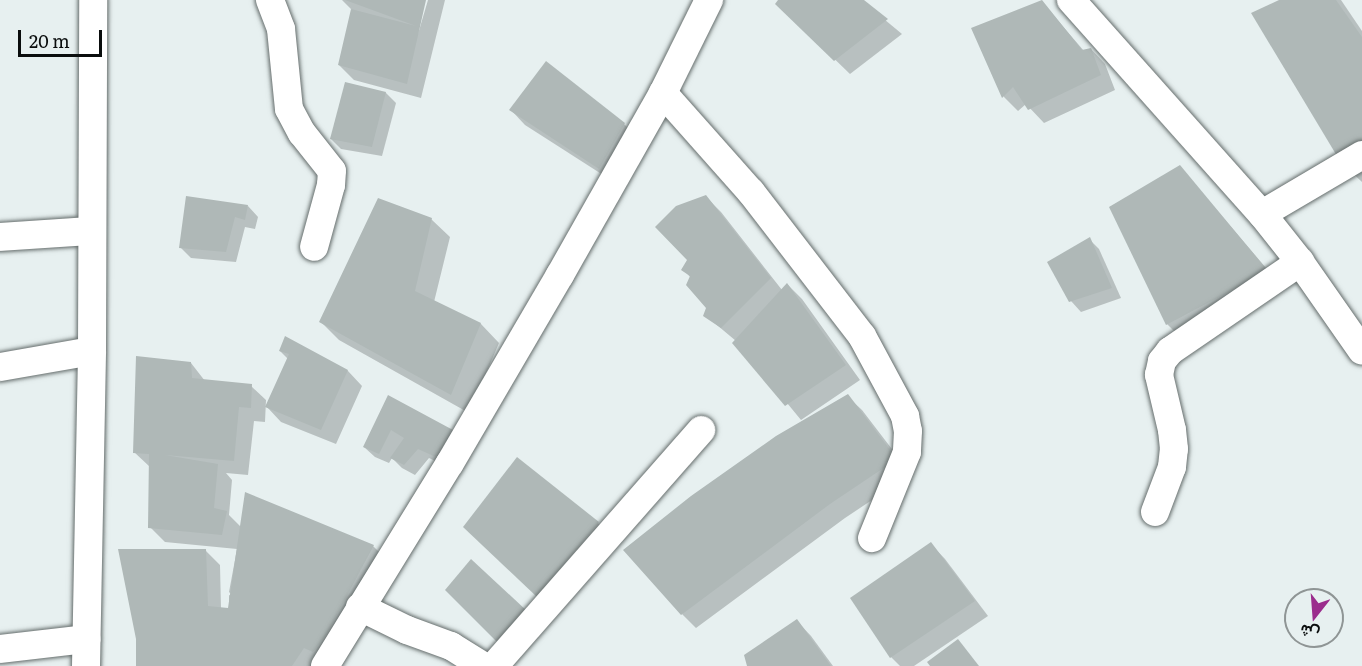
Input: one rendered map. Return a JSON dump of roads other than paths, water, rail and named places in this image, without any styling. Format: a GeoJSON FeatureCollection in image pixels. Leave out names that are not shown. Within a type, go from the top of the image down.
{"type":"FeatureCollection","features":[{"type":"Feature","properties":{"kind":"street"},"geometry":{"type":"LineString","coordinates":[[0,649],[86,653],[92,351],[93,0]]}},
{"type":"Feature","properties":{"kind":"street"},"geometry":{"type":"LineString","coordinates":[[270,0],[281,29],[289,109],[302,133],[332,171],[331,185],[314,247]]}},
{"type":"Feature","properties":{"kind":"street"},"geometry":{"type":"LineString","coordinates":[[325,666],[450,463],[663,93],[709,0]]}},
{"type":"Feature","properties":{"kind":"street"},"geometry":{"type":"LineString","coordinates":[[1071,0],[1262,214],[1300,262],[1362,351]]}},
{"type":"Feature","properties":{"kind":"street"},"geometry":{"type":"LineString","coordinates":[[663,93],[751,192],[862,336],[905,416],[908,431],[907,452],[872,538]]}},
{"type":"Feature","properties":{"kind":"street"},"geometry":{"type":"LineString","coordinates":[[1262,214],[1362,155]]}},
{"type":"Feature","properties":{"kind":"street"},"geometry":{"type":"LineString","coordinates":[[0,237],[91,231]]}},
{"type":"Feature","properties":{"kind":"street"},"geometry":{"type":"LineString","coordinates":[[1155,512],[1172,467],[1174,449],[1172,430],[1159,375],[1162,361],[1170,351],[1300,262]]}},
{"type":"Feature","properties":{"kind":"street"},"geometry":{"type":"LineString","coordinates":[[0,367],[92,351]]}},
{"type":"Feature","properties":{"kind":"street"},"geometry":{"type":"LineString","coordinates":[[494,666],[701,430]]}},
{"type":"Feature","properties":{"kind":"street"},"geometry":{"type":"LineString","coordinates":[[360,608],[407,630],[451,646],[483,666]]}}]}
